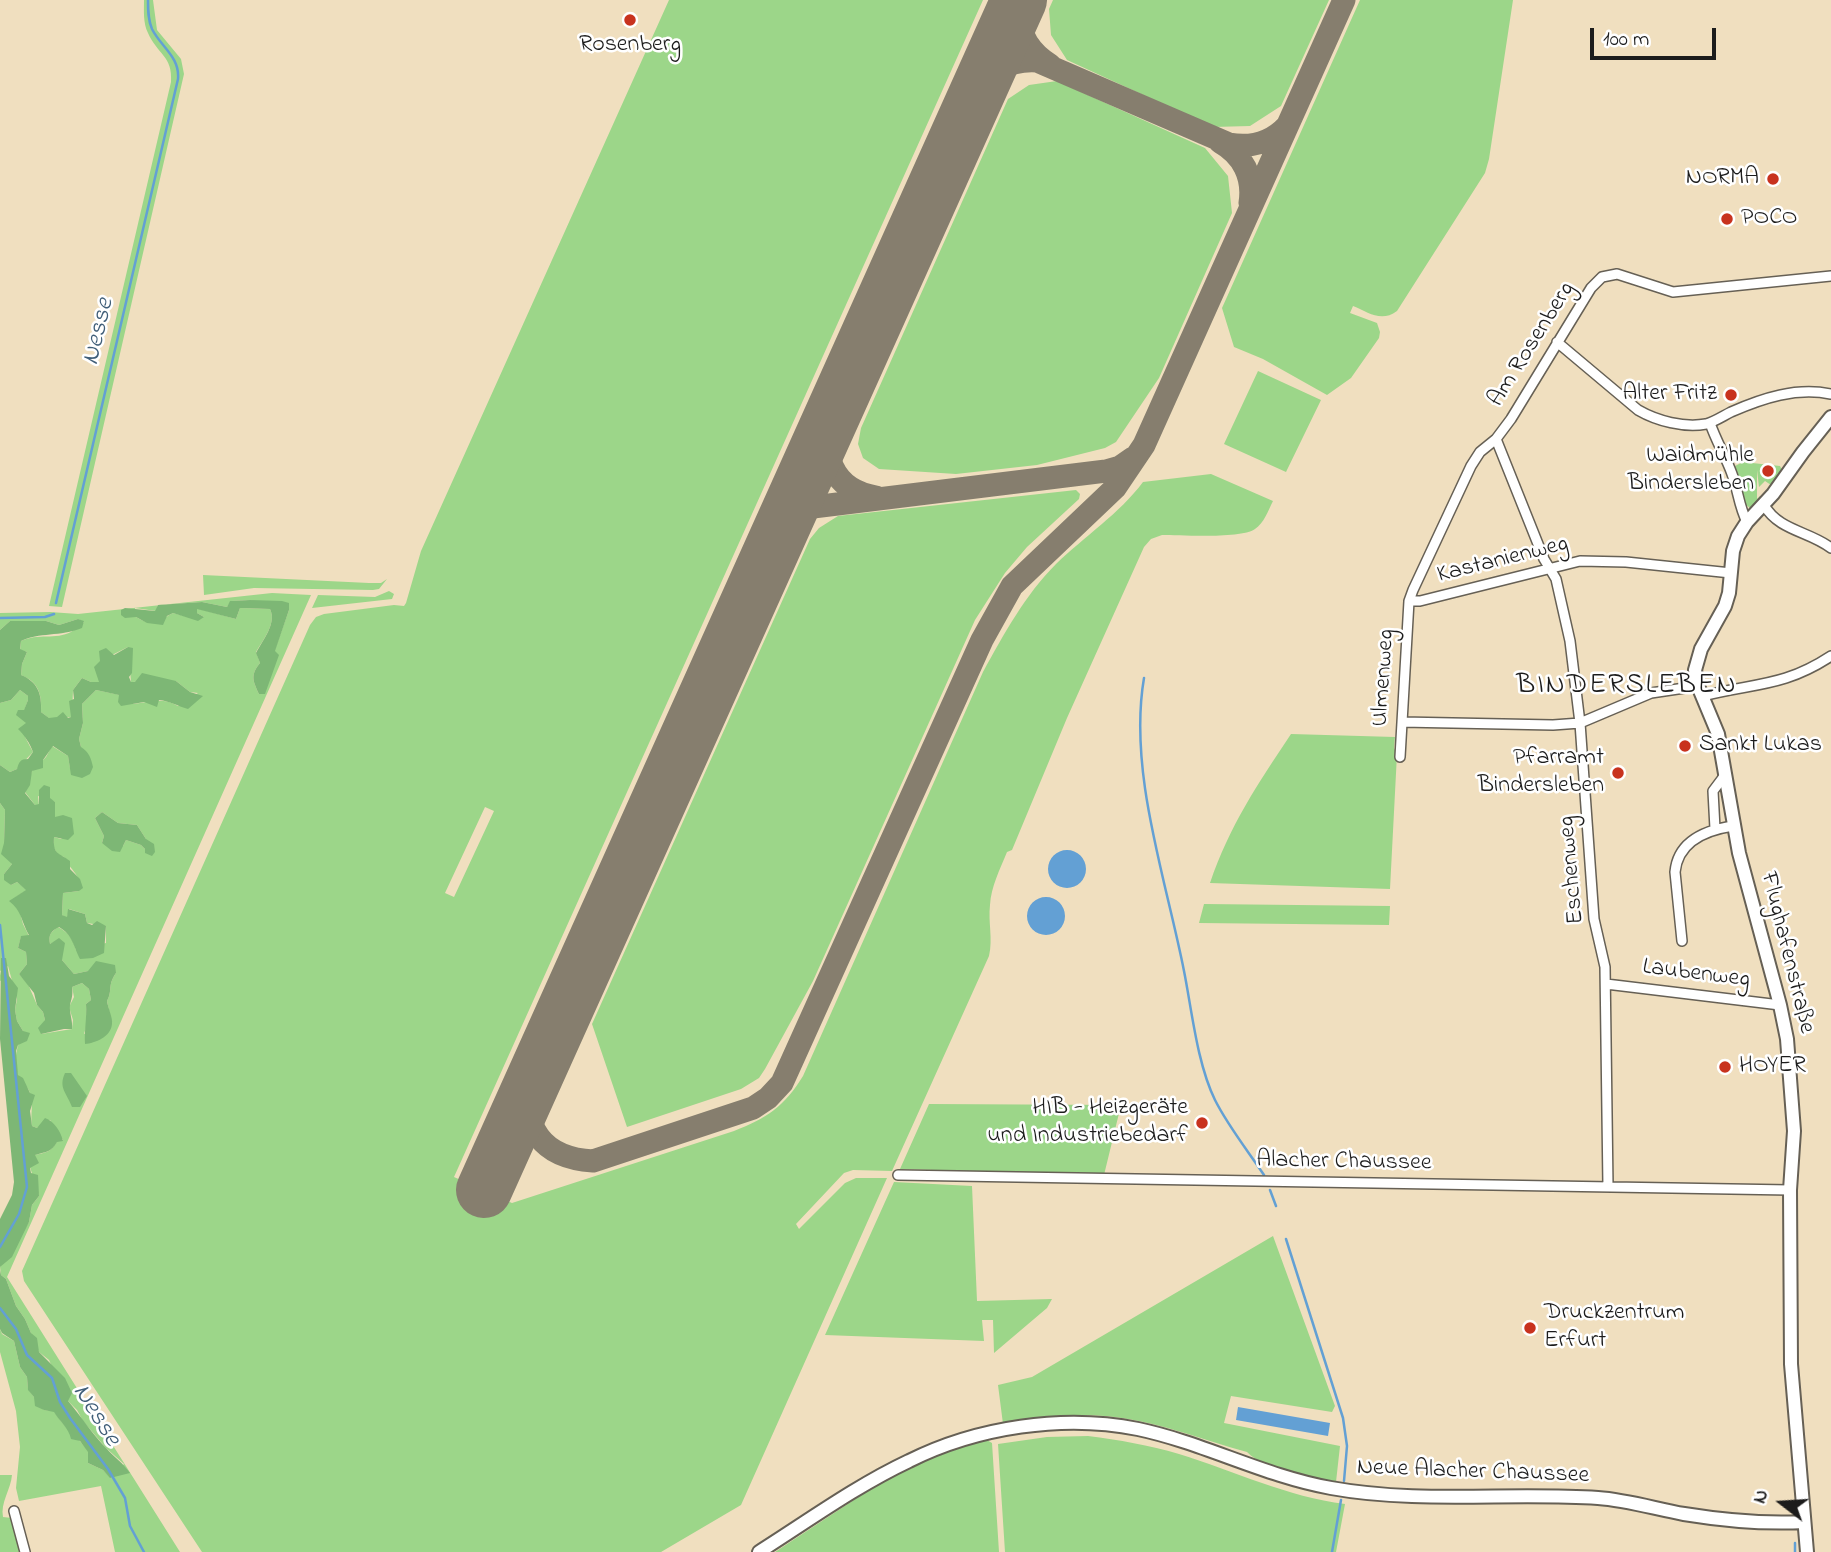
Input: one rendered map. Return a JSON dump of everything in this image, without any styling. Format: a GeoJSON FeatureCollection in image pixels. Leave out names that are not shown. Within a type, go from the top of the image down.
{"type":"FeatureCollection","features":[{"type":"Feature","properties":{"kind":"street","name":"Am Rosenberg"},"geometry":{"type":"LineString","coordinates":[[1409,601],[1471,466],[1511,419],[1591,288],[1604,276],[1617,274],[1673,292],[1780,279],[1831,276]]}},
{"type":"Feature","properties":{"kind":"street"},"geometry":{"type":"LineString","coordinates":[[1557,342],[1638,410],[1652,418],[1685,424],[1710,423],[1746,406],[1779,395],[1814,391],[1831,394]]}},
{"type":"Feature","properties":{"kind":"street","name":"Flughafenstraße"},"geometry":{"type":"LineString","coordinates":[[1807,1552],[1791,1364],[1790,1190],[1793,1122],[1790,1064],[1780,1005],[1733,826],[1718,734],[1700,691],[1696,663],[1725,606],[1733,551],[1746,522],[1764,505],[1831,417]]}},
{"type":"Feature","properties":{"kind":"street"},"geometry":{"type":"LineString","coordinates":[[1710,423],[1717,445],[1732,473],[1746,522]]}},
{"type":"Feature","properties":{"kind":"street","name":"Eschenweg"},"geometry":{"type":"LineString","coordinates":[[1496,439],[1544,559],[1551,567],[1570,641],[1580,723],[1594,919],[1606,984],[1608,1187]]}},
{"type":"Feature","properties":{"kind":"street"},"geometry":{"type":"LineString","coordinates":[[1764,505],[1781,525],[1816,538],[1831,548]]}},
{"type":"Feature","properties":{"kind":"street","name":"Kastanienweg"},"geometry":{"type":"LineString","coordinates":[[1409,601],[1420,601],[1580,561],[1595,560],[1731,573]]}},
{"type":"Feature","properties":{"kind":"street","name":"Ulmenweg"},"geometry":{"type":"LineString","coordinates":[[1400,757],[1409,601]]}},
{"type":"Feature","properties":{"kind":"street"},"geometry":{"type":"LineString","coordinates":[[1402,722],[1553,725],[1580,723],[1651,693],[1700,691],[1775,682],[1795,676],[1831,656]]}},
{"type":"Feature","properties":{"kind":"street","name":"Flughafenstraße"},"geometry":{"type":"LineString","coordinates":[[1715,829],[1713,791],[1725,775]]}},
{"type":"Feature","properties":{"kind":"street"},"geometry":{"type":"LineString","coordinates":[[1682,941],[1676,860],[1687,845],[1715,829],[1733,826]]}},
{"type":"Feature","properties":{"kind":"street","name":"Laubenweg"},"geometry":{"type":"LineString","coordinates":[[1606,984],[1780,1005]]}},
{"type":"Feature","properties":{"kind":"street","name":"Alacher Chaussee"},"geometry":{"type":"LineString","coordinates":[[898,1175],[1790,1190]]}},
{"type":"Feature","properties":{"kind":"street","name":"Neue Alacher Chaussee"},"geometry":{"type":"LineString","coordinates":[[759,1552],[876,1479],[938,1448],[995,1432],[1089,1423],[1136,1429],[1185,1441],[1296,1481],[1362,1492],[1600,1498],[1688,1515],[1804,1522]]}},
{"type":"Feature","properties":{"kind":"street"},"geometry":{"type":"LineString","coordinates":[[14,1511],[25,1552]]}},
{"type":"Feature","properties":{"kind":"green space"},"geometry":{"type":"Polygon","coordinates":[[[144,0],[153,0],[157,30],[181,59],[184,74],[62,607],[49,606],[171,82],[170,66],[146,29],[144,0]]]}},
{"type":"Feature","properties":{"kind":"green space"},"geometry":{"type":"Polygon","coordinates":[[[669,0],[983,0],[454,1177],[512,1203],[734,1131],[765,1116],[782,1104],[803,1076],[983,672],[1034,589],[1056,564],[1113,515],[1143,482],[1211,474],[1273,501],[1261,524],[1248,532],[1196,536],[1162,535],[1151,539],[1144,547],[1067,718],[1012,850],[1007,852],[999,871],[991,898],[989,956],[892,1171],[853,1170],[844,1173],[796,1224],[799,1229],[845,1183],[856,1178],[887,1178],[741,1505],[661,1552],[202,1552],[24,1281],[22,1271],[310,625],[316,617],[324,614],[404,606],[421,551],[669,0]],[[485,807],[445,893],[454,897],[494,811],[485,807]]]}},
{"type":"Feature","properties":{"kind":"green space"},"geometry":{"type":"Polygon","coordinates":[[[1053,0],[1329,0],[1281,106],[1250,126],[1213,127],[1067,60],[1051,35],[1049,9],[1053,0]]]}},
{"type":"Feature","properties":{"kind":"green space"},"geometry":{"type":"Polygon","coordinates":[[[1360,0],[1513,0],[1485,173],[1397,311],[1380,316],[1353,306],[1350,313],[1377,323],[1379,338],[1351,378],[1327,395],[1263,359],[1234,347],[1222,308],[1360,0]]]}},
{"type":"Feature","properties":{"kind":"green space"},"geometry":{"type":"Polygon","coordinates":[[[1057,81],[1205,148],[1228,176],[1232,213],[1159,378],[1116,442],[1105,448],[1037,465],[956,474],[879,469],[863,458],[858,444],[861,428],[1008,99],[1029,85],[1057,81]]]}},
{"type":"Feature","properties":{"kind":"green space"},"geometry":{"type":"Polygon","coordinates":[[[1258,371],[1321,400],[1286,472],[1224,444],[1258,371]]]}},
{"type":"Feature","properties":{"kind":"green space"},"geometry":{"type":"Polygon","coordinates":[[[1743,462],[1780,466],[1782,470],[1771,485],[1765,481],[1759,487],[1757,470],[1757,499],[1760,496],[1762,498],[1750,508],[1745,504],[1735,466],[1743,462]]]}},
{"type":"Feature","properties":{"kind":"green space"},"geometry":{"type":"Polygon","coordinates":[[[1076,490],[1080,494],[1079,499],[1027,547],[1005,573],[975,620],[813,981],[759,1078],[741,1089],[627,1127],[592,1024],[810,539],[819,528],[838,516],[1076,490]]]}},
{"type":"Feature","properties":{"kind":"green space"},"geometry":{"type":"Polygon","coordinates":[[[203,575],[369,583],[381,583],[387,579],[379,589],[373,590],[254,588],[204,595],[203,575]]]}},
{"type":"Feature","properties":{"kind":"green space"},"geometry":{"type":"Polygon","coordinates":[[[389,591],[394,594],[392,599],[312,608],[318,595],[375,597],[389,591]]]}},
{"type":"Feature","properties":{"kind":"green space"},"geometry":{"type":"Polygon","coordinates":[[[272,593],[311,595],[7,1277],[180,1552],[115,1552],[101,1486],[19,1501],[16,1488],[20,1447],[16,1411],[0,1352],[0,1329],[2,1334],[14,1341],[20,1367],[27,1377],[28,1389],[44,1410],[54,1411],[85,1447],[89,1452],[88,1463],[103,1470],[111,1478],[124,1464],[106,1448],[68,1401],[49,1360],[39,1352],[6,1279],[1,1275],[0,1267],[29,1222],[32,1205],[39,1196],[30,1167],[34,1155],[48,1151],[57,1141],[63,1140],[50,1120],[37,1128],[32,1126],[31,1097],[16,1069],[16,1053],[23,1031],[17,1021],[17,999],[8,966],[0,971],[0,803],[5,810],[4,843],[12,864],[4,874],[11,885],[17,882],[27,890],[16,897],[29,936],[21,937],[18,948],[26,952],[27,964],[19,974],[28,984],[43,1012],[45,1020],[41,1034],[72,1029],[73,1020],[69,1007],[74,997],[72,987],[82,983],[89,989],[91,1000],[86,1004],[87,1024],[84,1034],[112,1024],[107,1001],[116,973],[88,971],[74,974],[62,960],[56,941],[50,944],[49,938],[58,927],[70,936],[76,950],[106,943],[106,926],[87,923],[85,914],[69,909],[67,918],[62,915],[63,893],[79,891],[80,886],[75,873],[54,848],[54,837],[61,839],[71,830],[72,819],[54,818],[55,802],[38,796],[39,805],[35,805],[25,792],[32,771],[46,757],[52,746],[68,756],[70,768],[81,747],[79,739],[83,723],[82,704],[96,690],[120,695],[133,704],[162,701],[178,706],[198,693],[190,692],[176,681],[131,682],[128,647],[100,661],[99,683],[82,678],[73,690],[72,717],[50,719],[41,712],[41,700],[36,685],[21,675],[27,652],[20,650],[21,641],[65,634],[84,622],[78,619],[59,625],[46,621],[10,621],[0,630],[0,613],[78,614],[158,605],[156,611],[135,608],[136,617],[152,623],[173,613],[204,617],[197,613],[196,608],[236,619],[240,608],[270,609],[272,620],[256,652],[260,663],[254,678],[259,694],[289,610],[250,600],[231,601],[227,607],[202,602],[166,604],[272,593]],[[102,812],[95,818],[104,836],[102,843],[123,846],[126,840],[145,849],[146,839],[137,825],[118,823],[102,812]]]}},
{"type":"Feature","properties":{"kind":"green space"},"geometry":{"type":"Polygon","coordinates":[[[230,601],[289,603],[275,651],[279,655],[265,694],[259,694],[254,678],[260,663],[256,653],[272,620],[270,609],[240,608],[236,619],[197,609],[197,613],[204,617],[198,621],[173,613],[167,616],[163,625],[121,615],[121,610],[125,608],[155,611],[158,605],[202,602],[227,607],[230,601]]]}},
{"type":"Feature","properties":{"kind":"green space"},"geometry":{"type":"Polygon","coordinates":[[[78,619],[84,621],[82,628],[21,641],[20,649],[27,652],[21,675],[35,685],[40,694],[41,712],[49,718],[57,717],[63,712],[68,718],[71,717],[69,701],[74,699],[73,690],[82,678],[99,682],[94,667],[100,661],[99,651],[106,648],[114,655],[128,647],[133,648],[132,673],[129,677],[131,682],[135,682],[142,673],[176,681],[190,692],[203,696],[188,709],[159,700],[157,707],[144,702],[121,706],[118,702],[119,695],[96,690],[82,704],[83,723],[79,739],[93,767],[90,774],[82,778],[71,775],[68,756],[53,746],[43,760],[43,768],[32,771],[30,785],[25,793],[35,805],[39,804],[39,790],[44,785],[50,787],[50,798],[55,802],[55,817],[63,815],[72,818],[74,834],[68,840],[54,837],[54,847],[70,861],[70,869],[80,879],[83,888],[63,893],[62,915],[67,917],[68,909],[85,914],[87,923],[92,925],[97,921],[106,926],[104,953],[93,958],[80,959],[70,937],[59,927],[51,934],[50,944],[59,938],[65,943],[62,960],[74,974],[88,971],[96,961],[115,965],[116,973],[107,1001],[112,1019],[111,1029],[102,1038],[85,1044],[86,1004],[91,1000],[89,989],[82,983],[72,987],[72,1029],[41,1034],[38,1028],[45,1020],[43,1012],[37,1005],[34,993],[19,974],[27,964],[26,952],[18,948],[21,936],[29,935],[19,912],[9,901],[26,890],[17,882],[11,885],[4,880],[4,874],[12,864],[1,854],[5,810],[0,803],[0,765],[10,772],[17,769],[20,761],[28,759],[33,752],[18,729],[26,723],[16,715],[18,710],[24,710],[28,696],[20,690],[11,700],[0,703],[0,630],[10,621],[46,621],[59,625],[78,619]]]}},
{"type":"Feature","properties":{"kind":"green space"},"geometry":{"type":"Polygon","coordinates":[[[20,690],[28,696],[24,711],[28,724],[25,737],[33,752],[17,769],[10,772],[0,765],[0,703],[11,700],[20,690]]]}},
{"type":"Feature","properties":{"kind":"green space"},"geometry":{"type":"Polygon","coordinates":[[[1291,734],[1395,737],[1394,748],[1397,754],[1390,889],[1210,883],[1235,824],[1291,734]]]}},
{"type":"Feature","properties":{"kind":"green space"},"geometry":{"type":"Polygon","coordinates":[[[102,812],[118,823],[137,825],[146,839],[154,844],[155,852],[152,856],[145,853],[141,845],[126,840],[120,852],[112,851],[102,843],[104,836],[95,818],[102,812]]]}},
{"type":"Feature","properties":{"kind":"green space"},"geometry":{"type":"Polygon","coordinates":[[[1204,904],[1390,906],[1389,925],[1199,923],[1204,904]]]}},
{"type":"Feature","properties":{"kind":"green space"},"geometry":{"type":"Polygon","coordinates":[[[1,958],[6,958],[9,976],[18,988],[15,1010],[17,1021],[23,1031],[30,1033],[27,1041],[18,1045],[16,1051],[18,1075],[23,1078],[30,1093],[35,1095],[30,1111],[32,1126],[37,1128],[45,1118],[48,1119],[57,1127],[63,1141],[57,1142],[48,1151],[35,1155],[39,1163],[30,1168],[31,1173],[38,1175],[39,1196],[32,1205],[29,1222],[12,1257],[0,1267],[0,1219],[12,1195],[14,1182],[0,1039],[1,958]]]}},
{"type":"Feature","properties":{"kind":"green space"},"geometry":{"type":"Polygon","coordinates":[[[65,1073],[71,1073],[87,1096],[80,1107],[72,1107],[64,1090],[62,1083],[65,1073]]]}},
{"type":"Feature","properties":{"kind":"green space"},"geometry":{"type":"Polygon","coordinates":[[[929,1104],[1121,1105],[1104,1175],[900,1169],[929,1104]]]}},
{"type":"Feature","properties":{"kind":"green space"},"geometry":{"type":"Polygon","coordinates":[[[894,1182],[972,1186],[977,1301],[1052,1299],[1047,1308],[994,1353],[993,1320],[982,1320],[984,1341],[825,1335],[894,1182]]]}},
{"type":"Feature","properties":{"kind":"green space"},"geometry":{"type":"Polygon","coordinates":[[[1273,1236],[1335,1406],[1332,1412],[1231,1396],[1224,1423],[1340,1446],[1336,1482],[1288,1472],[1265,1464],[1247,1452],[1123,1418],[1067,1416],[1003,1424],[998,1385],[1032,1377],[1273,1236]]]}},
{"type":"Feature","properties":{"kind":"green space"},"geometry":{"type":"Polygon","coordinates":[[[0,1270],[16,1306],[31,1333],[37,1338],[39,1352],[65,1378],[72,1393],[68,1401],[96,1437],[130,1473],[110,1478],[103,1470],[88,1463],[88,1452],[80,1441],[71,1439],[54,1412],[35,1406],[34,1397],[28,1390],[27,1377],[20,1367],[14,1341],[0,1329],[0,1270]]]}},
{"type":"Feature","properties":{"kind":"green space"},"geometry":{"type":"Polygon","coordinates":[[[1088,1436],[1168,1451],[1282,1490],[1345,1504],[1336,1552],[1005,1552],[998,1444],[1047,1437],[1088,1436]]]}},
{"type":"Feature","properties":{"kind":"green space"},"geometry":{"type":"Polygon","coordinates":[[[985,1439],[992,1443],[999,1552],[775,1552],[875,1486],[942,1453],[985,1439]]]}},
{"type":"Feature","properties":{"kind":"green space"},"geometry":{"type":"Polygon","coordinates":[[[0,1475],[12,1475],[2,1512],[3,1517],[12,1518],[19,1552],[0,1552],[0,1475]]]}},
{"type":"Feature","properties":{"kind":"water"},"geometry":{"type":"Polygon","coordinates":[[[1067,850],[1081,855],[1086,869],[1081,883],[1067,888],[1053,883],[1048,869],[1053,855],[1067,850]]]}},
{"type":"Feature","properties":{"kind":"water"},"geometry":{"type":"Polygon","coordinates":[[[1046,897],[1060,902],[1065,916],[1060,930],[1046,935],[1032,930],[1027,916],[1032,902],[1046,897]]]}},
{"type":"Feature","properties":{"kind":"water"},"geometry":{"type":"Polygon","coordinates":[[[1238,1407],[1330,1423],[1328,1436],[1236,1420],[1238,1407]]]}},
{"type":"Feature","properties":{"kind":"waterway","name":"Nesse"},"geometry":{"type":"LineString","coordinates":[[56,603],[178,79],[173,58],[151,26],[148,0]]}},
{"type":"Feature","properties":{"kind":"waterway","name":"Nesse"},"geometry":{"type":"LineString","coordinates":[[0,618],[45,617],[54,614]]}},
{"type":"Feature","properties":{"kind":"waterway"},"geometry":{"type":"LineString","coordinates":[[1144,678],[1140,714],[1145,787],[1199,1053],[1215,1100],[1264,1175]]}},
{"type":"Feature","properties":{"kind":"waterway","name":"Nesse"},"geometry":{"type":"LineString","coordinates":[[0,925],[27,1187],[19,1214],[0,1247]]}},
{"type":"Feature","properties":{"kind":"waterway"},"geometry":{"type":"LineString","coordinates":[[1270,1190],[1276,1206]]}},
{"type":"Feature","properties":{"kind":"waterway"},"geometry":{"type":"LineString","coordinates":[[1286,1239],[1343,1418],[1347,1446],[1344,1481]]}},
{"type":"Feature","properties":{"kind":"waterway","name":"Nesse"},"geometry":{"type":"LineString","coordinates":[[0,1308],[16,1329],[27,1355],[52,1378],[60,1402],[108,1469],[125,1498],[130,1526],[144,1552]]}},
{"type":"Feature","properties":{"kind":"waterway"},"geometry":{"type":"LineString","coordinates":[[1332,1552],[1341,1500]]}},
{"type":"Feature","properties":{"kind":"waterway"},"geometry":{"type":"LineString","coordinates":[[1795,1543],[1795,1552]]}},
{"type":"Feature","properties":{"kind":"taxiway"},"geometry":{"type":"LineString","coordinates":[[1020,0],[1019,20],[1024,37],[1034,52],[1050,65]]}},
{"type":"Feature","properties":{"kind":"taxiway"},"geometry":{"type":"LineString","coordinates":[[534,1078],[529,1111],[532,1125],[539,1137],[560,1154],[593,1161],[753,1108],[768,1098],[782,1083],[982,640],[1012,586],[1115,488],[1144,445],[1344,0]]}},
{"type":"Feature","properties":{"kind":"taxiway"},"geometry":{"type":"LineString","coordinates":[[973,101],[985,83],[999,70],[1016,63],[1037,61],[1229,144],[1261,142],[1275,136],[1287,126]]}},
{"type":"Feature","properties":{"kind":"taxiway"},"geometry":{"type":"LineString","coordinates":[[1220,142],[1235,153],[1245,168],[1250,184],[1250,203]]}},
{"type":"Feature","properties":{"kind":"taxiway"},"geometry":{"type":"LineString","coordinates":[[832,414],[827,442],[833,467],[839,478],[848,486],[876,497]]}},
{"type":"Feature","properties":{"kind":"taxiway"},"geometry":{"type":"LineString","coordinates":[[766,563],[789,522],[813,507],[1106,471],[1120,467],[1133,458]]}},
{"type":"Feature","properties":{"kind":"runway"},"geometry":{"type":"LineString","coordinates":[[484,1190],[1019,0]]}},
{"type":"Feature","properties":{"kind":"place","name":"Rosenberg"},"geometry":{"type":"Point","coordinates":[630,20]}},
{"type":"Feature","properties":{"kind":"place","name":"NORMA"},"geometry":{"type":"Point","coordinates":[1773,179]}},
{"type":"Feature","properties":{"kind":"place","name":"POCO"},"geometry":{"type":"Point","coordinates":[1727,219]}},
{"type":"Feature","properties":{"kind":"place","name":"Alter Fritz"},"geometry":{"type":"Point","coordinates":[1731,395]}},
{"type":"Feature","properties":{"kind":"place","name":"Waidmühle Bindersleben"},"geometry":{"type":"Point","coordinates":[1768,471]}},
{"type":"Feature","properties":{"kind":"place","name":"Sankt Lukas"},"geometry":{"type":"Point","coordinates":[1685,746]}},
{"type":"Feature","properties":{"kind":"place","name":"Pfarramt Bindersleben"},"geometry":{"type":"Point","coordinates":[1618,773]}},
{"type":"Feature","properties":{"kind":"place","name":"HOYER"},"geometry":{"type":"Point","coordinates":[1725,1067]}},
{"type":"Feature","properties":{"kind":"place","name":"HIB - Heizgeräte und Industriebedarf"},"geometry":{"type":"Point","coordinates":[1202,1123]}},
{"type":"Feature","properties":{"kind":"place","name":"Druckzentrum Erfurt"},"geometry":{"type":"Point","coordinates":[1530,1328]}},
{"type":"Feature","properties":{"kind":"district","name":"BINDERSLEBEN"},"geometry":{"type":"Point","coordinates":[1627,687]}}]}
